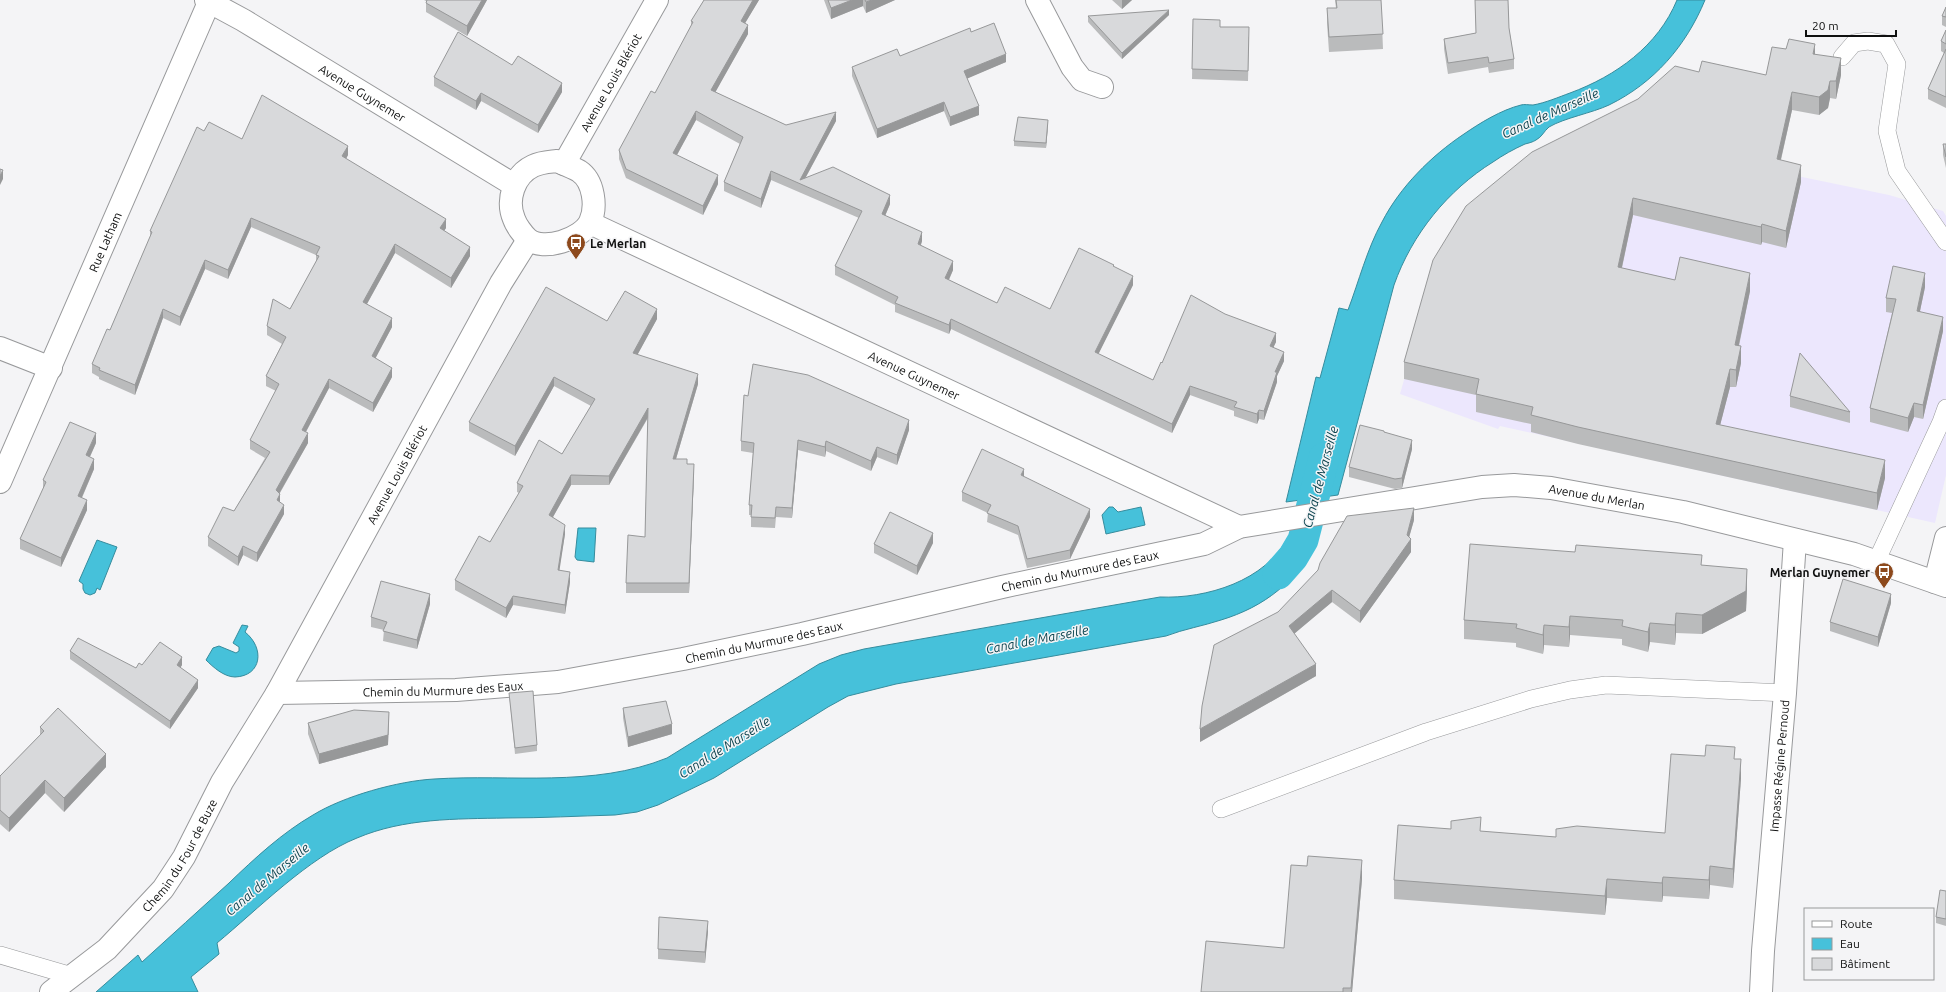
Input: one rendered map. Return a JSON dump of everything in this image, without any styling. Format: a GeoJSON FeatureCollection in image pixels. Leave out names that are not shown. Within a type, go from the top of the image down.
{"type":"FeatureCollection","features":[{"type":"Feature","properties":{"kind":"street","name":"Avenue Guynemer"},"geometry":{"type":"LineString","coordinates":[[208,0],[514,185]]}},
{"type":"Feature","properties":{"kind":"street","name":"Rue Latham"},"geometry":{"type":"LineString","coordinates":[[0,482],[208,0]]}},
{"type":"Feature","properties":{"kind":"street","name":"Avenue Louis Blériot"},"geometry":{"type":"LineString","coordinates":[[564,164],[657,0]]}},
{"type":"Feature","properties":{"kind":"street"},"geometry":{"type":"LineString","coordinates":[[1037,0],[1072,68],[1082,80],[1102,87]]}},
{"type":"Feature","properties":{"kind":"street"},"geometry":{"type":"LineString","coordinates":[[557,161],[564,164],[580,172],[589,183],[593,196],[593,210],[590,223],[581,232],[567,240],[523,249],[511,208],[514,185],[522,174],[532,166],[544,162],[557,161]]}},
{"type":"Feature","properties":{"kind":"street","name":"Avenue Guynemer"},"geometry":{"type":"LineString","coordinates":[[590,223],[1239,527]]}},
{"type":"Feature","properties":{"kind":"street","name":"Avenue Louis Blériot"},"geometry":{"type":"LineString","coordinates":[[277,693],[501,283],[523,249]]}},
{"type":"Feature","properties":{"kind":"street"},"geometry":{"type":"LineString","coordinates":[[0,348],[50,368]]}},
{"type":"Feature","properties":{"kind":"street","name":"Avenue du Merlan"},"geometry":{"type":"LineString","coordinates":[[1239,527],[1482,487],[1514,486],[1551,488],[1682,512],[1854,554],[1941,584]]}},
{"type":"Feature","properties":{"kind":"street","name":"Chemin du Murmure des Eaux"},"geometry":{"type":"LineString","coordinates":[[277,693],[456,690],[558,682],[683,659],[802,634],[1002,587],[1204,544],[1239,527]]}},
{"type":"Feature","properties":{"kind":"street"},"geometry":{"type":"LineString","coordinates":[[1941,584],[1946,538]]}},
{"type":"Feature","properties":{"kind":"street","name":"Impasse Régine Pernoud"},"geometry":{"type":"LineString","coordinates":[[1761,992],[1763,943],[1785,693],[1795,540]]}},
{"type":"Feature","properties":{"kind":"street","name":"Chemin du Four de Buze"},"geometry":{"type":"LineString","coordinates":[[51,992],[107,949],[163,889],[184,857],[222,782],[277,693]]}},
{"type":"Feature","properties":{"kind":"lane"},"geometry":{"type":"LineString","coordinates":[[1842,57],[1854,43],[1868,41],[1886,44],[1897,64],[1887,131],[1897,171],[1946,242]]}},
{"type":"Feature","properties":{"kind":"lane"},"geometry":{"type":"LineString","coordinates":[[1876,562],[1942,422],[1946,408]]}},
{"type":"Feature","properties":{"kind":"lane"},"geometry":{"type":"LineString","coordinates":[[1221,809],[1426,732],[1531,699],[1570,690],[1606,685],[1785,693]]}},
{"type":"Feature","properties":{"kind":"lane"},"geometry":{"type":"LineString","coordinates":[[0,955],[72,976]]}},
{"type":"Feature","properties":{"kind":"shaded area"},"geometry":{"type":"Polygon","coordinates":[[[1778,172],[1889,195],[1943,211],[1946,216],[1946,475],[1935,523],[1500,426],[1498,429],[1400,394],[1433,278],[1466,224],[1778,172]]]}},
{"type":"Feature","properties":{"kind":"water"},"geometry":{"type":"Polygon","coordinates":[[[1677,0],[1705,0],[1688,33],[1678,48],[1667,62],[1654,74],[1640,86],[1609,105],[1555,124],[1549,127],[1538,139],[1501,157],[1461,186],[1433,215],[1411,248],[1394,285],[1338,495],[1286,502],[1316,377],[1320,378],[1339,308],[1348,310],[1377,232],[1389,209],[1407,185],[1428,162],[1440,152],[1464,134],[1498,113],[1513,107],[1533,105],[1552,100],[1587,86],[1619,68],[1634,57],[1659,32],[1669,17],[1677,0]]]}},
{"type":"Feature","properties":{"kind":"water"},"geometry":{"type":"Polygon","coordinates":[[[1109,507],[1113,507],[1118,512],[1141,507],[1145,525],[1106,534],[1102,515],[1109,507]]]}},
{"type":"Feature","properties":{"kind":"water"},"geometry":{"type":"Polygon","coordinates":[[[578,528],[596,528],[594,562],[577,560],[575,557],[578,528]]]}},
{"type":"Feature","properties":{"kind":"water"},"geometry":{"type":"Polygon","coordinates":[[[1288,537],[1317,540],[1309,555],[1290,580],[1265,600],[1237,615],[1166,636],[896,684],[848,696],[714,778],[658,805],[637,812],[615,815],[449,819],[412,823],[375,831],[357,838],[320,858],[284,885],[217,943],[219,954],[191,977],[198,992],[96,992],[138,955],[142,962],[259,855],[280,838],[313,815],[355,796],[388,786],[420,780],[581,777],[639,767],[667,758],[819,664],[841,655],[864,649],[1160,597],[1196,595],[1215,590],[1250,576],[1265,565],[1278,552],[1288,537]]]}},
{"type":"Feature","properties":{"kind":"water"},"geometry":{"type":"Polygon","coordinates":[[[97,540],[117,547],[100,590],[97,588],[95,593],[90,595],[85,593],[83,584],[79,581],[97,540]]]}},
{"type":"Feature","properties":{"kind":"water"},"geometry":{"type":"Polygon","coordinates":[[[242,625],[248,626],[245,632],[256,646],[258,660],[251,672],[244,675],[231,677],[219,671],[206,660],[213,648],[219,646],[236,653],[239,651],[239,647],[233,643],[242,625]]]}},
{"type":"Feature","properties":{"kind":"building"},"geometry":{"type":"Polygon","coordinates":[[[427,0],[482,0],[467,26],[426,3],[427,0]]]}},
{"type":"Feature","properties":{"kind":"building"},"geometry":{"type":"Polygon","coordinates":[[[704,0],[753,0],[741,21],[748,25],[711,90],[786,125],[836,112],[800,180],[833,167],[890,195],[882,214],[922,232],[918,244],[953,261],[945,278],[997,303],[1005,287],[1050,309],[1079,248],[1114,265],[1113,266],[1133,276],[1095,352],[1153,380],[1161,362],[1162,363],[1191,295],[1225,314],[1276,333],[1270,346],[1284,352],[1275,372],[1277,372],[1264,411],[1259,410],[1257,414],[1234,407],[1237,402],[1190,386],[1172,424],[951,319],[949,325],[895,303],[898,297],[835,266],[862,211],[771,171],[761,199],[724,182],[743,137],[696,111],[673,153],[718,175],[703,206],[626,169],[619,150],[651,91],[655,93],[693,22],[691,21],[704,0]]]}},
{"type":"Feature","properties":{"kind":"building"},"geometry":{"type":"Polygon","coordinates":[[[828,0],[852,0],[831,8],[828,0]]]}},
{"type":"Feature","properties":{"kind":"building"},"geometry":{"type":"Polygon","coordinates":[[[1336,0],[1381,0],[1383,34],[1329,37],[1327,8],[1337,8],[1336,0]]]}},
{"type":"Feature","properties":{"kind":"building"},"geometry":{"type":"Polygon","coordinates":[[[1475,0],[1508,0],[1509,28],[1514,59],[1489,63],[1488,57],[1448,63],[1444,39],[1476,33],[1475,0]]]}},
{"type":"Feature","properties":{"kind":"building"},"geometry":{"type":"Polygon","coordinates":[[[1946,7],[1946,17],[1942,16],[1946,7]]]}},
{"type":"Feature","properties":{"kind":"building"},"geometry":{"type":"Polygon","coordinates":[[[1169,10],[1122,53],[1088,16],[1169,10]]]}},
{"type":"Feature","properties":{"kind":"building"},"geometry":{"type":"Polygon","coordinates":[[[1193,19],[1220,20],[1220,27],[1249,27],[1248,71],[1192,69],[1193,19]]]}},
{"type":"Feature","properties":{"kind":"building"},"geometry":{"type":"Polygon","coordinates":[[[994,23],[1006,54],[964,71],[979,106],[950,117],[944,102],[877,129],[852,67],[897,49],[900,56],[970,28],[971,32],[994,23]]]}},
{"type":"Feature","properties":{"kind":"building"},"geometry":{"type":"Polygon","coordinates":[[[1946,30],[1946,44],[1941,41],[1946,30]]]}},
{"type":"Feature","properties":{"kind":"building"},"geometry":{"type":"Polygon","coordinates":[[[458,32],[512,65],[518,56],[562,83],[538,125],[481,93],[476,101],[434,77],[458,32]]]}},
{"type":"Feature","properties":{"kind":"building"},"geometry":{"type":"Polygon","coordinates":[[[1789,39],[1815,44],[1813,54],[1841,58],[1836,81],[1830,81],[1828,90],[1819,97],[1792,92],[1777,159],[1801,165],[1786,231],[1762,224],[1761,227],[1633,198],[1618,267],[1675,280],[1680,257],[1750,273],[1735,345],[1741,346],[1736,370],[1730,369],[1716,424],[1885,460],[1877,493],[1578,427],[1531,415],[1533,407],[1476,394],[1479,379],[1404,362],[1433,260],[1466,206],[1532,152],[1638,99],[1675,66],[1699,72],[1702,61],[1766,75],[1772,47],[1786,49],[1789,39]]]}},
{"type":"Feature","properties":{"kind":"building"},"geometry":{"type":"Polygon","coordinates":[[[1946,49],[1946,97],[1928,89],[1946,49]]]}},
{"type":"Feature","properties":{"kind":"building"},"geometry":{"type":"Polygon","coordinates":[[[262,95],[348,146],[342,156],[446,219],[440,228],[470,247],[451,278],[395,244],[363,302],[392,318],[372,356],[392,368],[373,403],[329,379],[302,430],[308,433],[276,490],[280,494],[277,500],[284,505],[257,553],[243,546],[238,557],[208,537],[223,507],[234,511],[270,452],[250,440],[279,384],[266,376],[286,337],[267,326],[273,299],[290,309],[319,256],[316,255],[320,247],[251,218],[228,270],[205,260],[180,317],[163,309],[135,385],[99,370],[100,368],[92,364],[107,329],[110,330],[152,232],[150,231],[197,127],[204,131],[209,122],[242,139],[262,95]]]}},
{"type":"Feature","properties":{"kind":"building"},"geometry":{"type":"Polygon","coordinates":[[[1018,117],[1048,120],[1046,143],[1014,141],[1018,117]]]}},
{"type":"Feature","properties":{"kind":"building"},"geometry":{"type":"Polygon","coordinates":[[[1943,144],[1946,144],[1946,157],[1943,144]]]}},
{"type":"Feature","properties":{"kind":"building"},"geometry":{"type":"Polygon","coordinates":[[[0,169],[3,170],[0,176],[0,169]]]}},
{"type":"Feature","properties":{"kind":"building"},"geometry":{"type":"Polygon","coordinates":[[[1893,266],[1925,273],[1917,311],[1943,317],[1923,405],[1914,403],[1908,418],[1870,408],[1896,299],[1886,298],[1893,266]]]}},
{"type":"Feature","properties":{"kind":"building"},"geometry":{"type":"Polygon","coordinates":[[[546,287],[607,321],[625,291],[657,309],[633,353],[698,374],[673,459],[687,459],[687,464],[694,464],[689,583],[626,583],[628,535],[645,537],[648,408],[609,476],[571,475],[549,515],[565,525],[558,570],[570,572],[565,605],[513,596],[506,608],[455,580],[479,536],[490,542],[523,486],[517,483],[539,440],[562,454],[595,399],[554,377],[515,446],[469,422],[546,287]]]}},
{"type":"Feature","properties":{"kind":"building"},"geometry":{"type":"Polygon","coordinates":[[[1800,353],[1850,412],[1790,396],[1800,353]]]}},
{"type":"Feature","properties":{"kind":"building"},"geometry":{"type":"Polygon","coordinates":[[[753,364],[808,375],[909,420],[897,455],[877,447],[871,461],[826,441],[825,447],[798,440],[792,508],[776,507],[775,518],[751,517],[752,505],[749,505],[754,443],[741,441],[744,395],[748,396],[753,364]]]}},
{"type":"Feature","properties":{"kind":"building"},"geometry":{"type":"Polygon","coordinates":[[[70,422],[96,433],[86,455],[94,459],[78,496],[87,500],[61,558],[20,539],[46,482],[43,480],[70,422]]]}},
{"type":"Feature","properties":{"kind":"building"},"geometry":{"type":"Polygon","coordinates":[[[1360,425],[1412,440],[1402,478],[1395,479],[1349,467],[1360,425]]]}},
{"type":"Feature","properties":{"kind":"building"},"geometry":{"type":"Polygon","coordinates":[[[982,449],[1024,469],[1021,475],[1090,509],[1070,550],[1027,559],[1018,526],[987,513],[991,505],[962,492],[982,449]]]}},
{"type":"Feature","properties":{"kind":"building"},"geometry":{"type":"Polygon","coordinates":[[[1414,508],[1407,535],[1411,539],[1360,611],[1332,590],[1289,626],[1316,664],[1200,729],[1202,706],[1214,645],[1278,612],[1318,570],[1320,563],[1347,516],[1414,508]]]}},
{"type":"Feature","properties":{"kind":"building"},"geometry":{"type":"Polygon","coordinates":[[[890,512],[933,533],[917,566],[874,544],[890,512]]]}},
{"type":"Feature","properties":{"kind":"building"},"geometry":{"type":"Polygon","coordinates":[[[1470,544],[1575,552],[1576,545],[1702,555],[1701,565],[1747,569],[1746,591],[1702,615],[1676,613],[1675,625],[1650,623],[1648,632],[1622,626],[1623,620],[1570,616],[1569,627],[1544,625],[1543,635],[1516,628],[1517,624],[1464,620],[1470,544]]]}},
{"type":"Feature","properties":{"kind":"building"},"geometry":{"type":"Polygon","coordinates":[[[1843,579],[1891,594],[1878,637],[1830,622],[1843,579]]]}},
{"type":"Feature","properties":{"kind":"building"},"geometry":{"type":"Polygon","coordinates":[[[381,581],[430,594],[417,640],[383,631],[387,622],[371,617],[381,581]]]}},
{"type":"Feature","properties":{"kind":"building"},"geometry":{"type":"Polygon","coordinates":[[[78,638],[136,668],[139,663],[142,665],[160,642],[182,657],[177,665],[198,680],[170,721],[70,651],[78,638]]]}},
{"type":"Feature","properties":{"kind":"building"},"geometry":{"type":"Polygon","coordinates":[[[533,691],[537,745],[515,748],[509,693],[533,691]]]}},
{"type":"Feature","properties":{"kind":"building"},"geometry":{"type":"Polygon","coordinates":[[[666,701],[672,724],[628,737],[623,708],[666,701]]]}},
{"type":"Feature","properties":{"kind":"building"},"geometry":{"type":"Polygon","coordinates":[[[58,708],[106,754],[64,798],[45,780],[9,818],[0,810],[0,776],[44,731],[40,727],[58,708]]]}},
{"type":"Feature","properties":{"kind":"building"},"geometry":{"type":"Polygon","coordinates":[[[354,710],[389,712],[388,735],[319,754],[308,723],[354,710]]]}},
{"type":"Feature","properties":{"kind":"building"},"geometry":{"type":"Polygon","coordinates":[[[1706,745],[1735,747],[1734,759],[1741,759],[1733,869],[1710,866],[1709,880],[1663,877],[1662,883],[1607,879],[1605,896],[1394,880],[1398,825],[1451,829],[1451,821],[1481,817],[1480,831],[1556,837],[1556,829],[1577,826],[1665,833],[1671,754],[1705,756],[1706,745]]]}},
{"type":"Feature","properties":{"kind":"building"},"geometry":{"type":"Polygon","coordinates":[[[1308,856],[1362,860],[1351,988],[1343,988],[1343,992],[1201,992],[1206,941],[1284,948],[1291,865],[1307,866],[1308,856]]]}},
{"type":"Feature","properties":{"kind":"building"},"geometry":{"type":"Polygon","coordinates":[[[1940,890],[1946,891],[1946,919],[1936,917],[1940,890]]]}},
{"type":"Feature","properties":{"kind":"building"},"geometry":{"type":"Polygon","coordinates":[[[659,917],[708,921],[705,952],[658,949],[659,917]]]}},
{"type":"Feature","properties":{"kind":"waterway","name":"Canal de Marseille"},"geometry":{"type":"LineString","coordinates":[[1278,574],[1293,557],[1303,540],[1324,458]]}},
{"type":"Feature","properties":{"kind":"place","name":"Le Merlan"},"geometry":{"type":"Point","coordinates":[576,260]}},
{"type":"Feature","properties":{"kind":"place","name":"Merlan Guynemer"},"geometry":{"type":"Point","coordinates":[1884,589]}}]}
